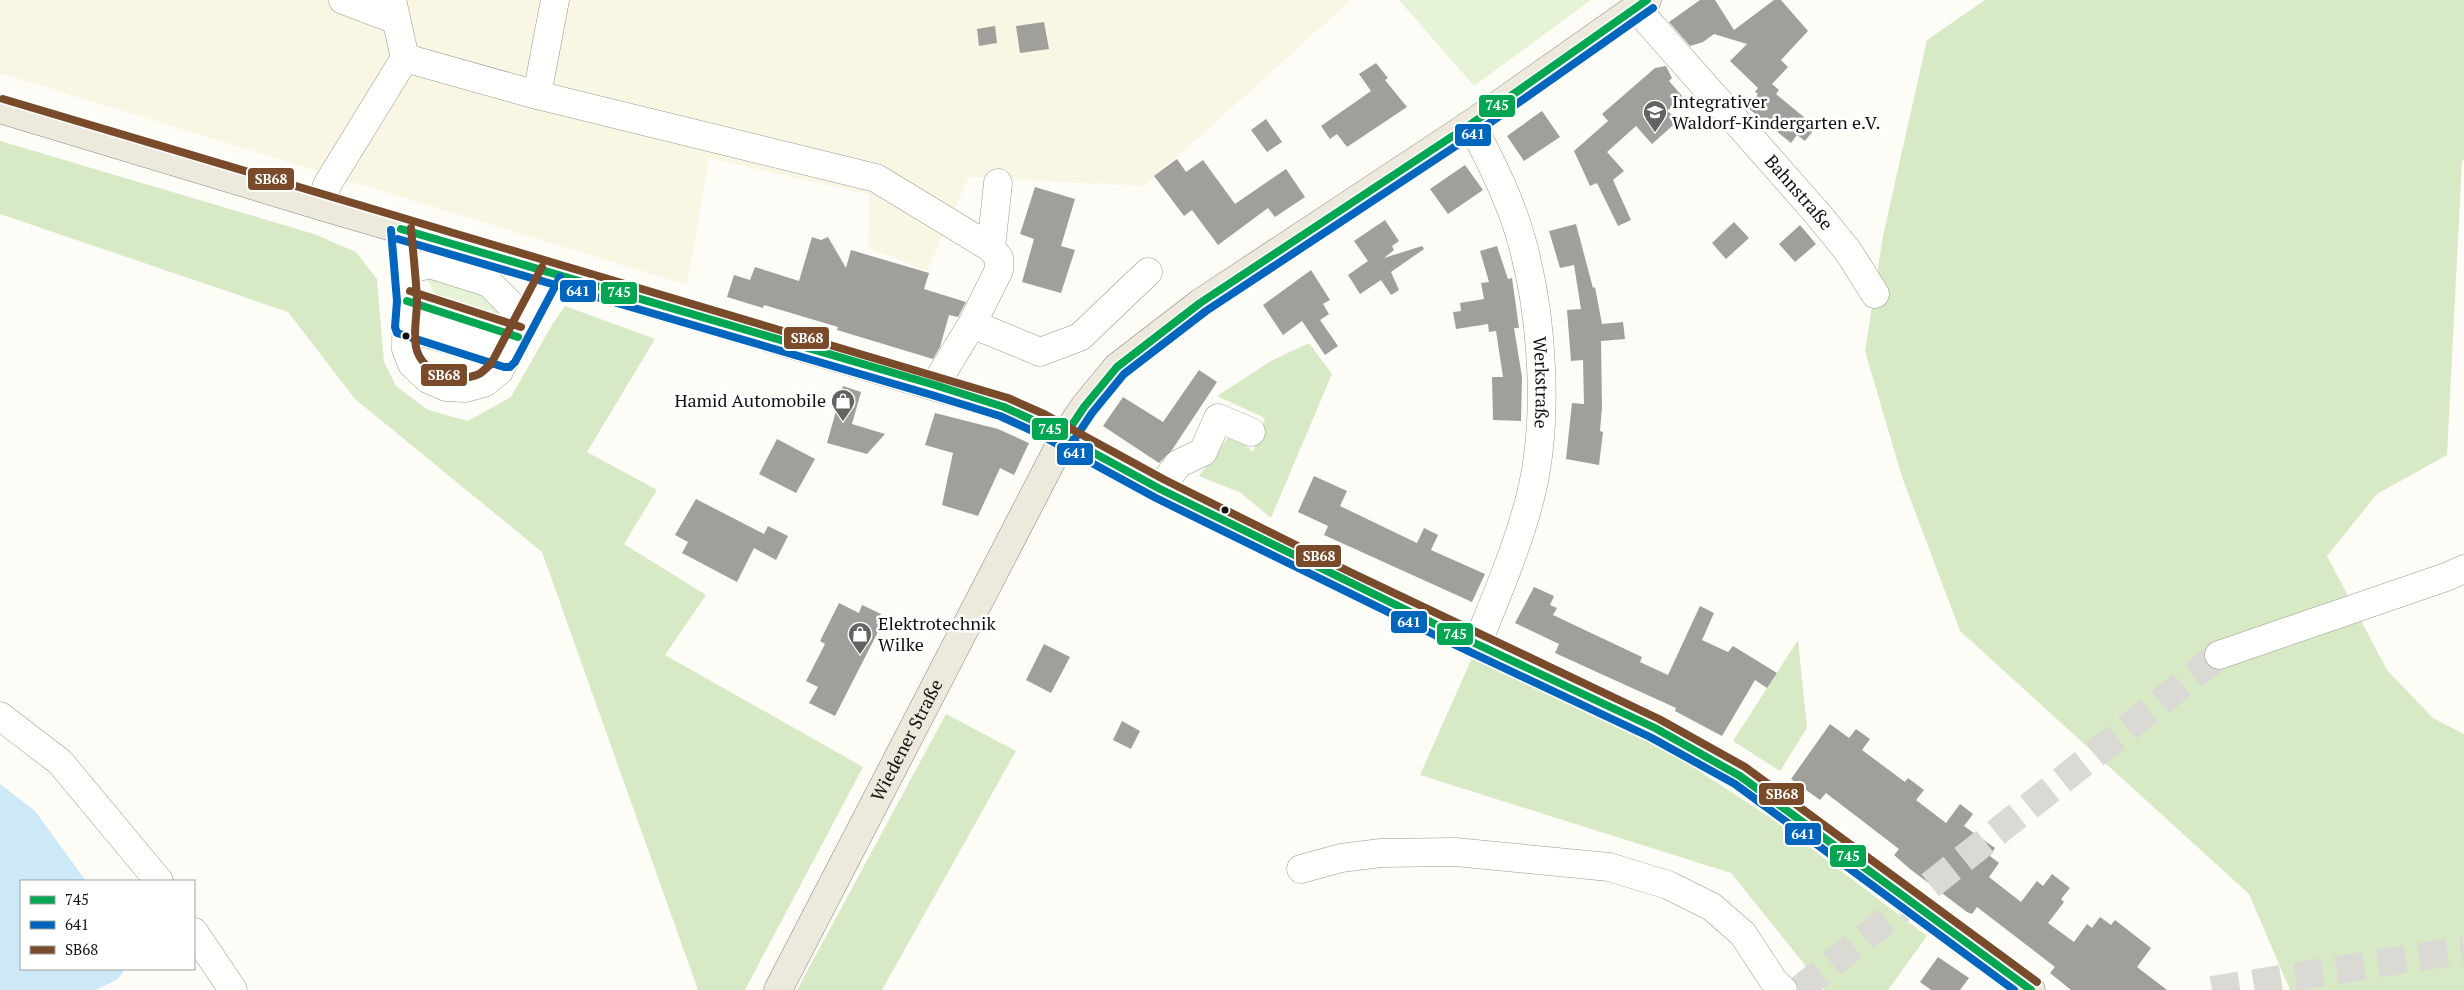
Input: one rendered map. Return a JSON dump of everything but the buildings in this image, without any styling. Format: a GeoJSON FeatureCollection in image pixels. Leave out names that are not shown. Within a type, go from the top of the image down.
{"type":"FeatureCollection","features":[{"type":"Feature","properties":{"kind":"main road","name":"Bahnstraße"},"geometry":{"type":"LineString","coordinates":[[1064,437],[1084,407],[1117,367],[1200,303],[1471,124],[1642,4]]}},
{"type":"Feature","properties":{"kind":"main road"},"geometry":{"type":"LineString","coordinates":[[0,109],[321,206],[935,385],[1004,407],[1160,489],[1477,644],[1655,728],[1740,776],[2030,990]]}},
{"type":"Feature","properties":{"kind":"main road","name":"Wiedener Straße"},"geometry":{"type":"LineString","coordinates":[[778,990],[1064,437]]}},
{"type":"Feature","properties":{"kind":"street"},"geometry":{"type":"LineString","coordinates":[[321,206],[327,185],[405,58],[394,10],[343,0]]}},
{"type":"Feature","properties":{"kind":"street"},"geometry":{"type":"LineString","coordinates":[[537,95],[555,0]]}},
{"type":"Feature","properties":{"kind":"street","name":"Bahnstraße"},"geometry":{"type":"LineString","coordinates":[[1642,4],[1848,251],[1875,294]]}},
{"type":"Feature","properties":{"kind":"street"},"geometry":{"type":"LineString","coordinates":[[405,58],[537,95],[876,178],[991,248],[999,258],[999,270],[972,324],[935,385]]}},
{"type":"Feature","properties":{"kind":"street","name":"Werkstraße"},"geometry":{"type":"LineString","coordinates":[[1471,124],[1493,166],[1522,242],[1536,313],[1542,380],[1538,451],[1530,500],[1514,552],[1477,644]]}},
{"type":"Feature","properties":{"kind":"street"},"geometry":{"type":"LineString","coordinates":[[991,248],[998,183]]}},
{"type":"Feature","properties":{"kind":"street"},"geometry":{"type":"LineString","coordinates":[[401,229],[405,271],[406,349],[412,364],[428,379],[446,387],[465,388],[484,383],[499,371],[551,272]]}},
{"type":"Feature","properties":{"kind":"street"},"geometry":{"type":"LineString","coordinates":[[405,271],[430,264],[489,282],[512,306],[513,347]]}},
{"type":"Feature","properties":{"kind":"street"},"geometry":{"type":"LineString","coordinates":[[972,324],[1040,352],[1080,337],[1148,272]]}},
{"type":"Feature","properties":{"kind":"street"},"geometry":{"type":"LineString","coordinates":[[406,314],[513,347]]}},
{"type":"Feature","properties":{"kind":"street"},"geometry":{"type":"LineString","coordinates":[[1160,489],[1178,464],[1203,452],[1218,418],[1250,432]]}},
{"type":"Feature","properties":{"kind":"street"},"geometry":{"type":"LineString","coordinates":[[2219,655],[2446,577],[2464,569]]}},
{"type":"Feature","properties":{"kind":"street"},"geometry":{"type":"LineString","coordinates":[[0,716],[60,762],[158,880]]}},
{"type":"Feature","properties":{"kind":"street"},"geometry":{"type":"LineString","coordinates":[[1301,869],[1341,858],[1381,853],[1454,852],[1609,867],[1668,885],[1712,907],[1743,934],[1772,980],[1783,990]]}},
{"type":"Feature","properties":{"kind":"street"},"geometry":{"type":"LineString","coordinates":[[195,933],[233,990]]}},
{"type":"Feature","properties":{"kind":"shaded area"},"geometry":{"type":"Polygon","coordinates":[[[0,0],[1351,0],[1145,186],[969,177],[927,271],[868,248],[870,195],[709,158],[687,285],[0,73],[0,0]]]}},
{"type":"Feature","properties":{"kind":"green space"},"geometry":{"type":"Polygon","coordinates":[[[1399,0],[1591,0],[1474,86],[1399,0]]]}},
{"type":"Feature","properties":{"kind":"green space"},"geometry":{"type":"Polygon","coordinates":[[[1985,0],[2464,0],[2464,160],[2462,161],[2447,455],[2377,494],[2327,556],[2387,670],[2433,718],[2464,734],[2464,990],[2290,990],[2249,894],[1960,631],[1902,477],[1865,351],[1883,236],[1927,40],[1985,0]]]}},
{"type":"Feature","properties":{"kind":"green space"},"geometry":{"type":"Polygon","coordinates":[[[0,141],[314,234],[356,252],[377,279],[384,362],[396,386],[428,410],[468,421],[511,397],[565,306],[655,339],[587,452],[657,490],[624,544],[706,595],[665,655],[863,767],[745,990],[698,990],[542,552],[355,399],[288,312],[0,214],[0,141]]]}},
{"type":"Feature","properties":{"kind":"green space"},"geometry":{"type":"Polygon","coordinates":[[[428,275],[477,286],[504,314],[498,316],[436,296],[427,280],[428,275]]]}},
{"type":"Feature","properties":{"kind":"green space"},"geometry":{"type":"Polygon","coordinates":[[[1309,343],[1332,374],[1271,518],[1241,493],[1199,476],[1231,433],[1253,452],[1265,418],[1217,396],[1271,361],[1309,343]]]}},
{"type":"Feature","properties":{"kind":"green space"},"geometry":{"type":"Polygon","coordinates":[[[1798,640],[1807,728],[1780,771],[1733,741],[1798,640]]]}},
{"type":"Feature","properties":{"kind":"green space"},"geometry":{"type":"Polygon","coordinates":[[[1472,658],[1647,737],[1771,818],[1927,936],[1888,990],[1825,990],[1731,873],[1420,775],[1472,658]]]}},
{"type":"Feature","properties":{"kind":"green space"},"geometry":{"type":"Polygon","coordinates":[[[946,714],[1016,751],[882,990],[797,990],[946,714]]]}},
{"type":"Feature","properties":{"kind":"water"},"geometry":{"type":"Polygon","coordinates":[[[0,784],[35,811],[85,880],[20,880],[20,970],[124,970],[118,979],[96,990],[0,990],[0,784]]]}},
{"type":"Feature","properties":{"kind":"tunnel"},"geometry":{"type":"LineString","coordinates":[[1799,990],[2219,655]]}},
{"type":"Feature","properties":{"kind":"tunnel"},"geometry":{"type":"LineString","coordinates":[[2212,990],[2464,950]]}},
{"type":"Feature","properties":{"kind":"transit line","name":"745"},"geometry":{"type":"LineString","coordinates":[[1064,437],[1084,407],[1117,367],[1200,303],[1471,124],[1647,0]]}},
{"type":"Feature","properties":{"kind":"transit line","name":"641"},"geometry":{"type":"LineString","coordinates":[[1072,443],[1092,413],[1124,374],[1206,311],[1477,132],[1653,8]]}},
{"type":"Feature","properties":{"kind":"transit line","name":"SB68"},"geometry":{"type":"LineString","coordinates":[[3,99],[1008,398],[1044,414],[1165,480],[1350,572],[1659,719],[1745,767],[2037,982]]}},
{"type":"Feature","properties":{"kind":"transit line","name":"SB68"},"geometry":{"type":"LineString","coordinates":[[411,228],[417,301],[416,347],[419,356],[425,364],[432,370],[451,377],[470,377],[480,373],[491,364],[542,267]]}},
{"type":"Feature","properties":{"kind":"transit line","name":"745"},"geometry":{"type":"LineString","coordinates":[[401,229],[935,385],[1004,407],[1039,423],[1160,489],[1451,632],[1655,728],[1740,776],[2031,990]]}},
{"type":"Feature","properties":{"kind":"transit line","name":"641"},"geometry":{"type":"LineString","coordinates":[[391,230],[397,301],[395,327],[397,333],[504,367],[510,367],[515,362],[560,277]]}},
{"type":"Feature","properties":{"kind":"transit line","name":"641"},"geometry":{"type":"LineString","coordinates":[[398,239],[932,395],[1000,416],[1035,432],[1156,498],[1447,641],[1650,737],[1735,784],[2014,990]]}},
{"type":"Feature","properties":{"kind":"transit line","name":"SB68"},"geometry":{"type":"LineString","coordinates":[[410,291],[521,327]]}},
{"type":"Feature","properties":{"kind":"transit line","name":"745"},"geometry":{"type":"LineString","coordinates":[[407,301],[518,337]]}},
{"type":"Feature","properties":{"kind":"place","name":"Integrativer Waldorf-Kindergarten e.V."},"geometry":{"type":"Point","coordinates":[1655,133]}},
{"type":"Feature","properties":{"kind":"place","name":"Hamid Automobile"},"geometry":{"type":"Point","coordinates":[843,422]}},
{"type":"Feature","properties":{"kind":"place","name":"Elektrotechnik Wilke"},"geometry":{"type":"Point","coordinates":[860,655]}}]}
